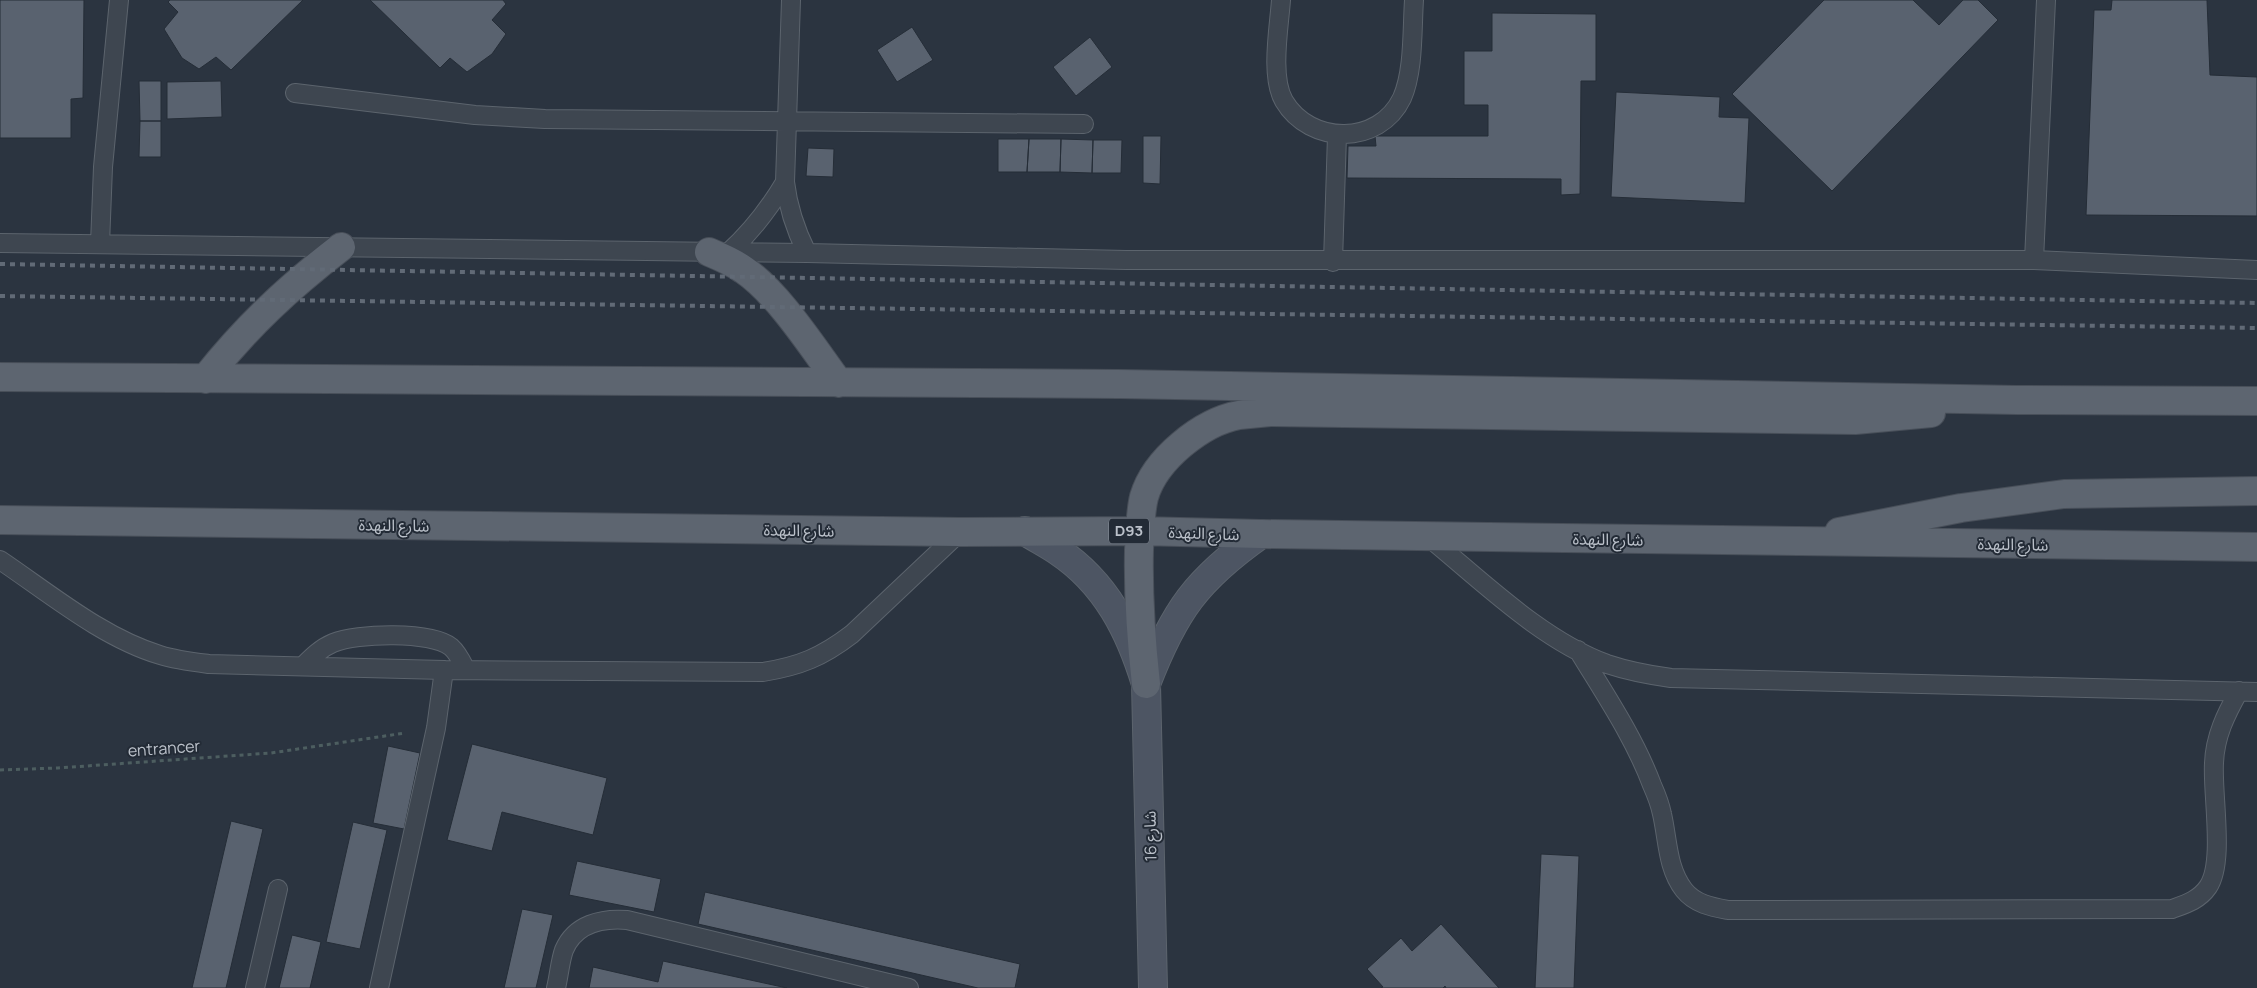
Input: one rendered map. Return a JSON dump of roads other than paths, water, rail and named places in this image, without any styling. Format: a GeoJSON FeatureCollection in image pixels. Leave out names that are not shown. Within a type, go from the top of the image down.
{"type":"FeatureCollection","features":[{"type":"Feature","properties":{"kind":"main road"},"geometry":{"type":"LineString","coordinates":[[205,380],[234,342],[268,308],[303,276],[341,247]]}},
{"type":"Feature","properties":{"kind":"main road"},"geometry":{"type":"LineString","coordinates":[[719,252],[759,282],[772,295],[839,383]]}},
{"type":"Feature","properties":{"kind":"main road"},"geometry":{"type":"LineString","coordinates":[[0,377],[205,380],[1119,384],[2017,400],[2257,401]]}},
{"type":"Feature","properties":{"kind":"main road"},"geometry":{"type":"LineString","coordinates":[[1146,684],[1139,603],[1140,531],[1144,496],[1160,467],[1181,444],[1208,426],[1238,416],[1270,412],[1855,420],[1917,415],[2017,400]]}},
{"type":"Feature","properties":{"kind":"main road"},"geometry":{"type":"LineString","coordinates":[[1796,542],[1883,522],[1961,508],[2064,494],[2257,490]]}},
{"type":"Feature","properties":{"kind":"main road","name":"شارع النهدة"},"geometry":{"type":"LineString","coordinates":[[0,520],[960,532],[1140,531],[1796,542],[2257,547]]}},
{"type":"Feature","properties":{"kind":"street","name":"شارع 16"},"geometry":{"type":"LineString","coordinates":[[1025,531],[1060,551],[1090,578],[1110,603],[1134,646],[1146,684],[1153,988]]}},
{"type":"Feature","properties":{"kind":"street","name":"شارع 16"},"geometry":{"type":"LineString","coordinates":[[1146,684],[1160,648],[1184,606],[1202,583],[1229,556],[1261,534]]}},
{"type":"Feature","properties":{"kind":"lane"},"geometry":{"type":"LineString","coordinates":[[100,244],[103,167],[119,0]]}},
{"type":"Feature","properties":{"kind":"lane"},"geometry":{"type":"LineString","coordinates":[[791,0],[785,182],[788,206],[795,230],[807,253]]}},
{"type":"Feature","properties":{"kind":"lane"},"geometry":{"type":"LineString","coordinates":[[1281,0],[1276,80],[1283,100],[1297,118],[1309,126],[1316,130],[1337,135],[1363,132],[1385,119],[1402,98],[1408,73],[1414,0]]}},
{"type":"Feature","properties":{"kind":"lane"},"geometry":{"type":"LineString","coordinates":[[2034,260],[2046,0]]}},
{"type":"Feature","properties":{"kind":"lane"},"geometry":{"type":"LineString","coordinates":[[295,93],[475,115],[545,119],[1084,124]]}},
{"type":"Feature","properties":{"kind":"lane"},"geometry":{"type":"LineString","coordinates":[[1334,262],[1337,135]]}},
{"type":"Feature","properties":{"kind":"lane"},"geometry":{"type":"LineString","coordinates":[[719,252],[750,232],[765,214],[785,182]]}},
{"type":"Feature","properties":{"kind":"lane"},"geometry":{"type":"LineString","coordinates":[[0,243],[1334,262],[2034,260],[2257,270]]}},
{"type":"Feature","properties":{"kind":"lane"},"geometry":{"type":"LineString","coordinates":[[0,560],[116,636],[160,655],[209,664],[444,670],[763,672],[811,661],[833,649],[852,634],[960,532]]}},
{"type":"Feature","properties":{"kind":"lane"},"geometry":{"type":"LineString","coordinates":[[1427,536],[1516,609],[1578,650],[1606,663],[1636,673],[1671,678],[2257,692]]}},
{"type":"Feature","properties":{"kind":"lane"},"geometry":{"type":"LineString","coordinates":[[303,666],[316,653],[332,643],[350,638],[369,636],[424,637],[438,640],[450,647],[460,657],[466,670]]}},
{"type":"Feature","properties":{"kind":"lane"},"geometry":{"type":"LineString","coordinates":[[1578,650],[1621,720],[1651,782],[1662,814],[1666,845],[1673,869],[1685,891],[1704,906],[1720,909],[2172,909],[2192,902],[2207,888],[2216,869],[2214,763],[2217,738],[2226,713],[2239,691]]}},
{"type":"Feature","properties":{"kind":"lane"},"geometry":{"type":"LineString","coordinates":[[379,988],[436,728],[444,670]]}},
{"type":"Feature","properties":{"kind":"lane"},"geometry":{"type":"LineString","coordinates":[[255,988],[278,889]]}},
{"type":"Feature","properties":{"kind":"lane"},"geometry":{"type":"LineString","coordinates":[[556,988],[564,949],[575,934],[590,923],[608,918],[627,920],[909,988]]}},
{"type":"Feature","properties":{"kind":"railway"},"geometry":{"type":"LineString","coordinates":[[0,264],[2257,303]]}},
{"type":"Feature","properties":{"kind":"railway"},"geometry":{"type":"LineString","coordinates":[[0,296],[2257,328]]}}]}
